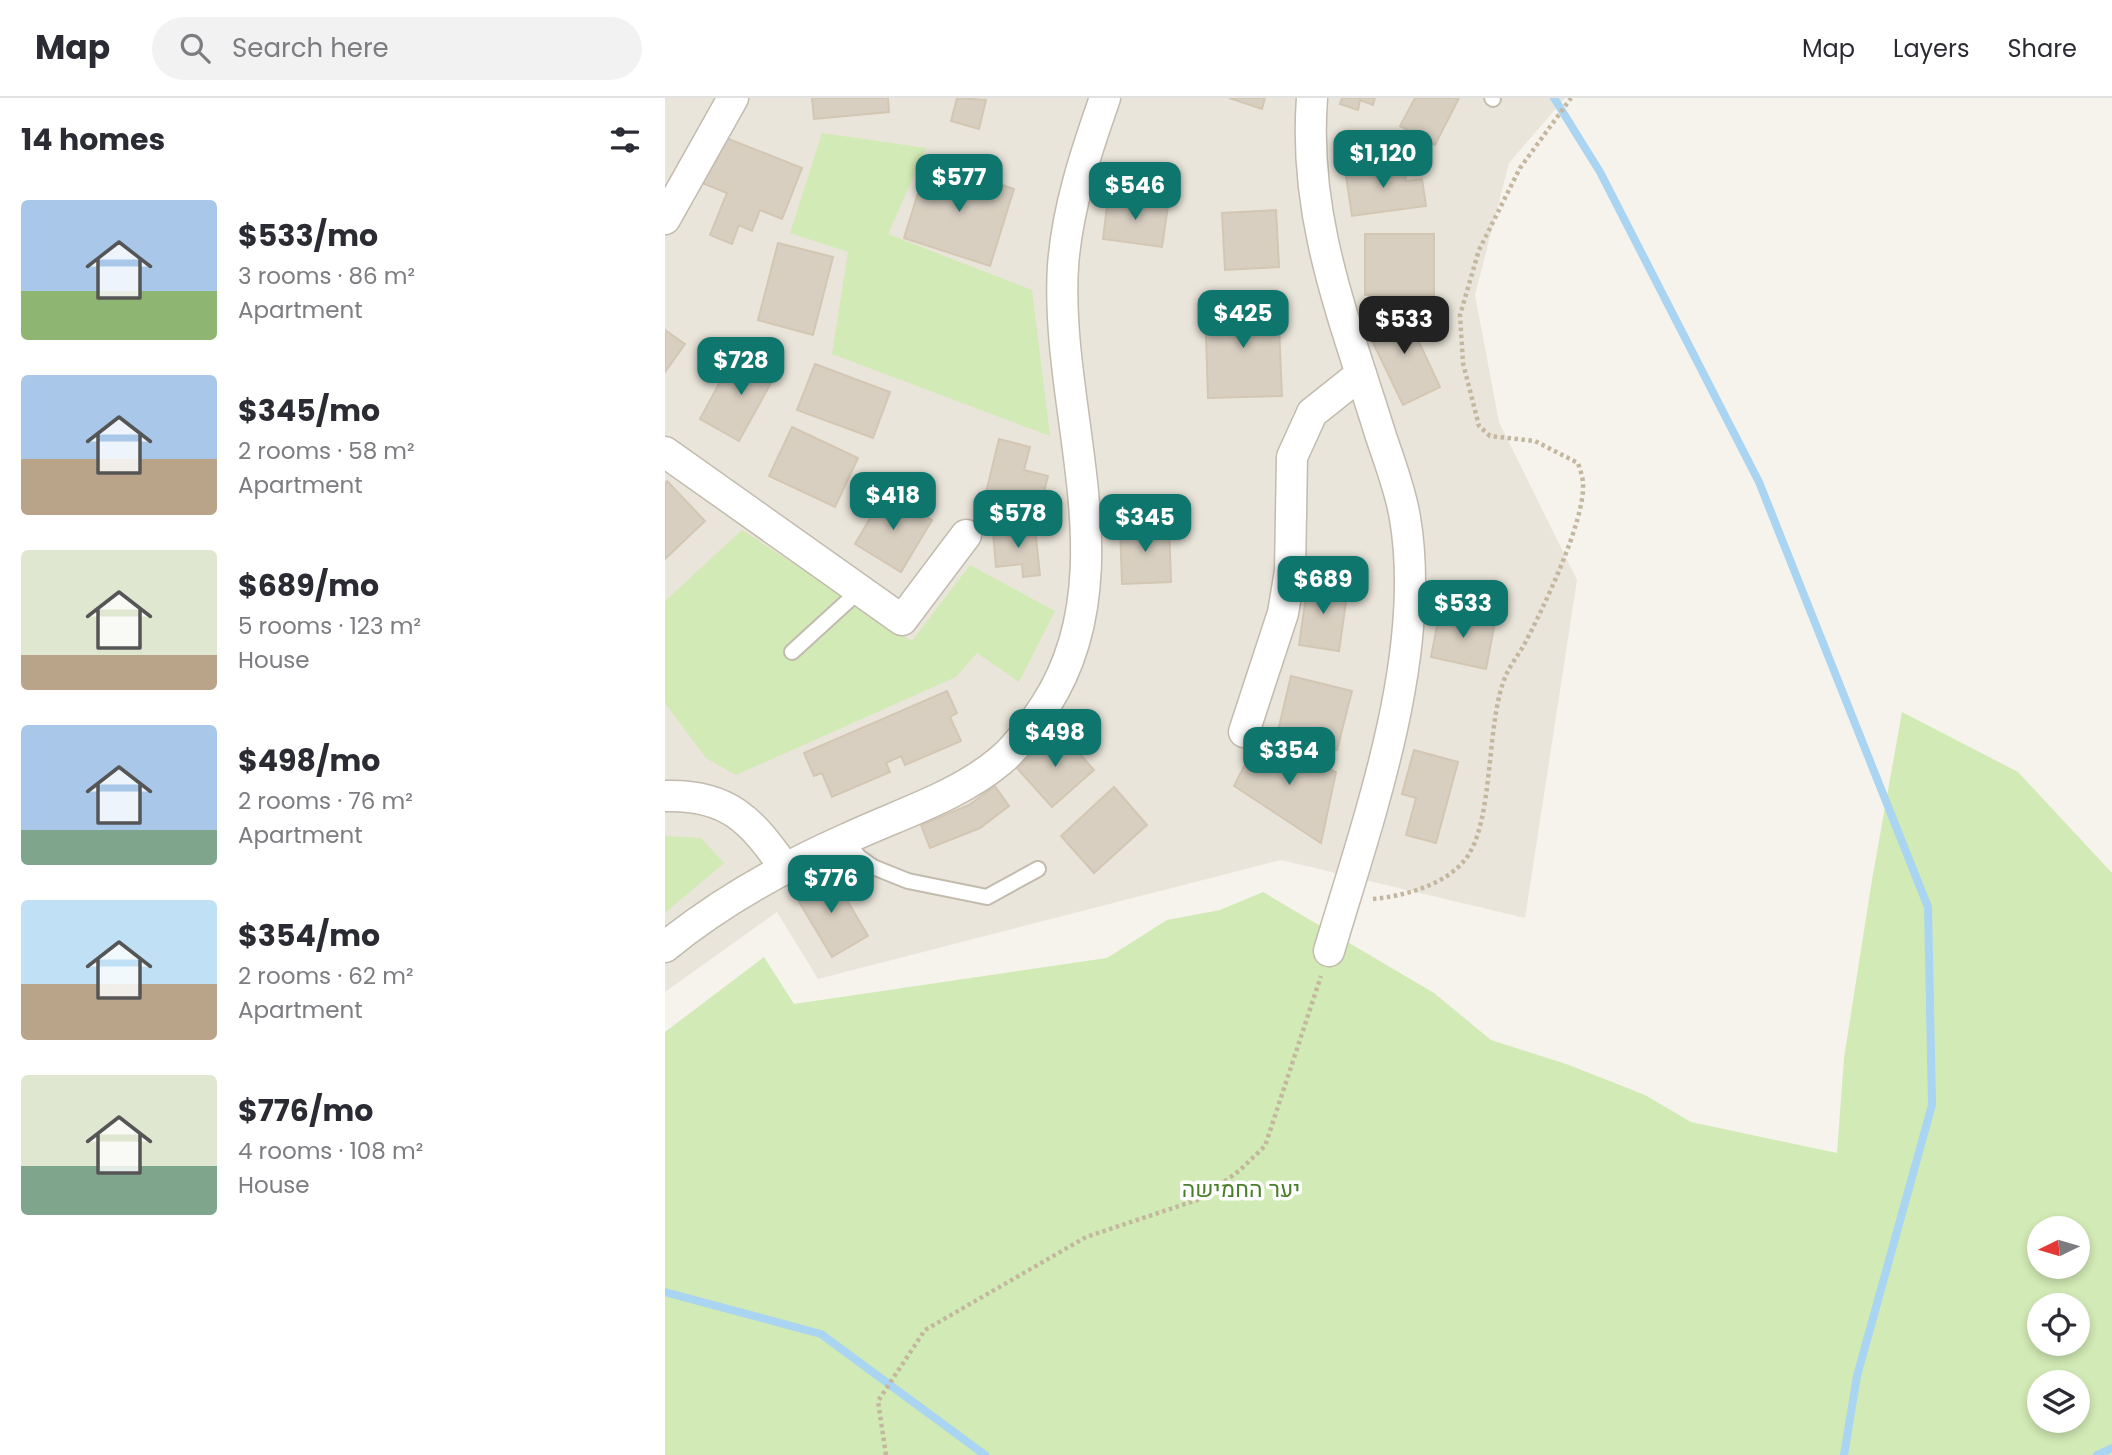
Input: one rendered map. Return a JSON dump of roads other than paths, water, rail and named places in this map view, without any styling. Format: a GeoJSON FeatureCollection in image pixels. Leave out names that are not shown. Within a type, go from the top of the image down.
{"type":"FeatureCollection","features":[{"type":"Feature","properties":{"kind":"street"},"geometry":{"type":"LineString","coordinates":[[665,219],[733,98]]}},
{"type":"Feature","properties":{"kind":"street"},"geometry":{"type":"LineString","coordinates":[[665,947],[696,921],[785,868],[968,784],[1002,760],[1040,714],[1060,683],[1078,634],[1086,584],[1086,526],[1063,312],[1063,266],[1069,221],[1105,98]]}},
{"type":"Feature","properties":{"kind":"street"},"geometry":{"type":"LineString","coordinates":[[1312,98],[1309,144],[1322,248],[1405,514],[1412,564],[1407,634],[1386,759],[1329,951]]}},
{"type":"Feature","properties":{"kind":"street"},"geometry":{"type":"LineString","coordinates":[[1244,732],[1283,613],[1290,572],[1293,457],[1312,413],[1361,374]]}},
{"type":"Feature","properties":{"kind":"street"},"geometry":{"type":"LineString","coordinates":[[665,452],[902,620],[966,535]]}},
{"type":"Feature","properties":{"kind":"street"},"geometry":{"type":"LineString","coordinates":[[665,796],[692,796],[717,803],[740,814],[759,831],[785,868]]}},
{"type":"Feature","properties":{"kind":"lane"},"geometry":{"type":"LineString","coordinates":[[792,652],[860,590]]}},
{"type":"Feature","properties":{"kind":"lane"},"geometry":{"type":"LineString","coordinates":[[845,839],[859,857],[873,867],[908,881],[987,897],[1038,869]]}},
{"type":"Feature","properties":{"kind":"waterway"},"geometry":{"type":"LineString","coordinates":[[1554,98],[1600,172],[1759,482],[1928,907],[1932,1105],[1857,1376],[1844,1455]]}},
{"type":"Feature","properties":{"kind":"waterway"},"geometry":{"type":"LineString","coordinates":[[665,1292],[821,1334],[985,1455]]}},
{"type":"Feature","properties":{"kind":"waterway"},"geometry":{"type":"LineString","coordinates":[[2097,1455],[2112,1448]]}},
{"type":"Feature","properties":{"kind":"park label","name":"יער החמישה"},"geometry":{"type":"Point","coordinates":[1241,1189]}}]}
